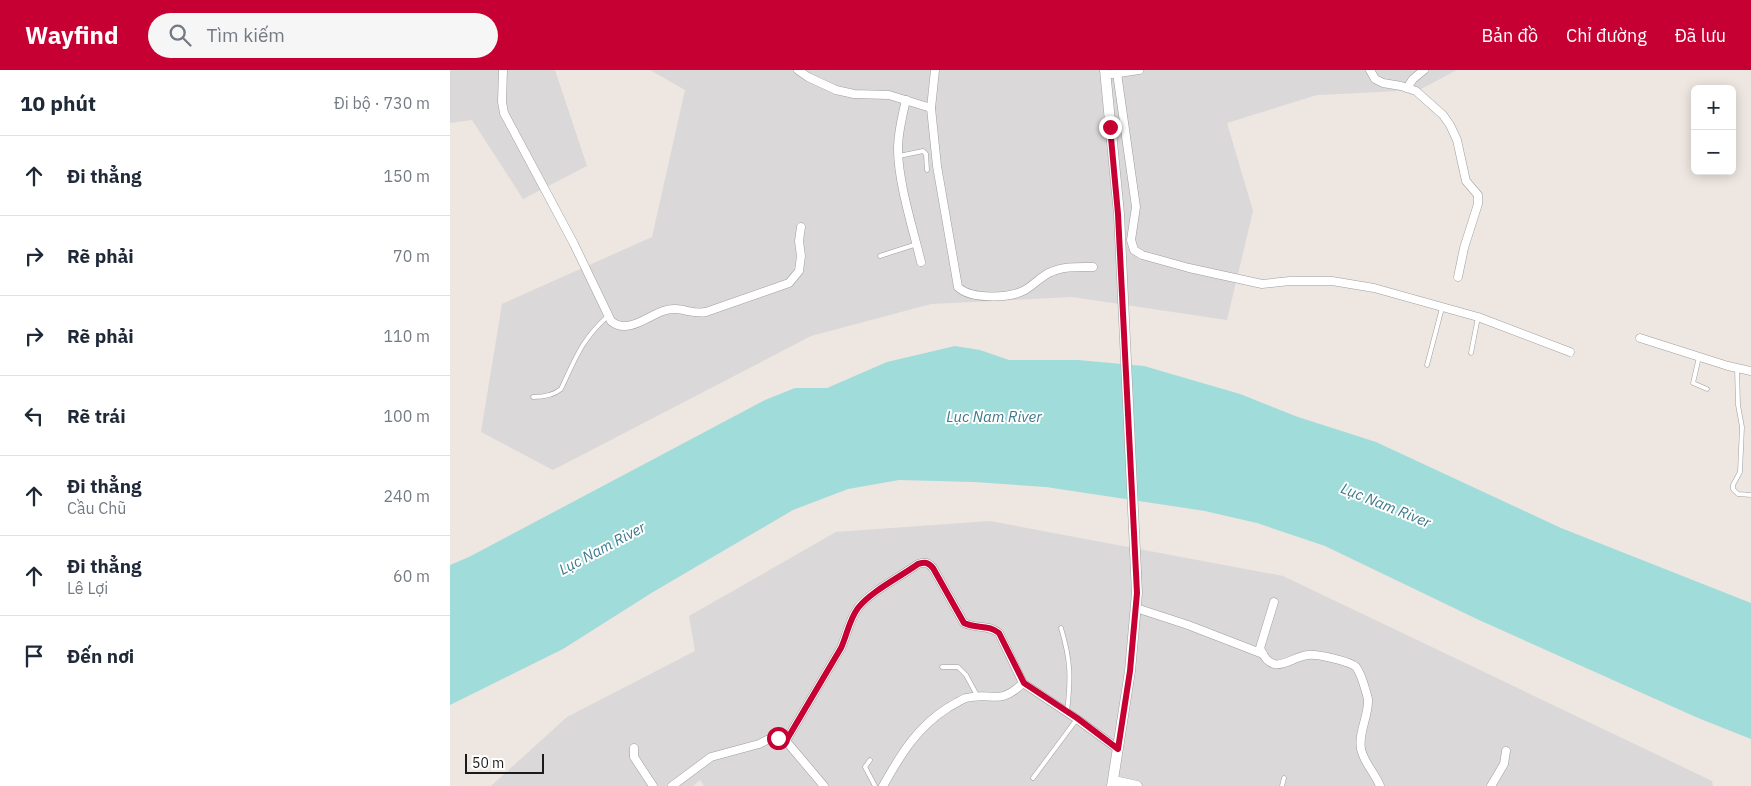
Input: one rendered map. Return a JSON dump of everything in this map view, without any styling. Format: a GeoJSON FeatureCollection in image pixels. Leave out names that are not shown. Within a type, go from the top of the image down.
{"type":"FeatureCollection","features":[{"type":"Feature","properties":{"kind":"street"},"geometry":{"type":"LineString","coordinates":[[503,70],[502,102],[504,113],[574,244],[611,322],[615,325],[636,324],[662,311],[674,308],[701,313],[789,283],[799,272],[801,227]]}},
{"type":"Feature","properties":{"kind":"street"},"geometry":{"type":"LineString","coordinates":[[798,70],[808,77],[836,90],[854,94],[889,95],[931,108]]}},
{"type":"Feature","properties":{"kind":"street"},"geometry":{"type":"LineString","coordinates":[[935,70],[931,108],[938,175],[958,287],[963,292],[978,296],[1013,296],[1026,290],[1052,271],[1093,267]]}},
{"type":"Feature","properties":{"kind":"street"},"geometry":{"type":"LineString","coordinates":[[1138,786],[1113,784],[1130,671],[1137,593],[1118,214],[1105,72],[1117,73],[1139,70]]}},
{"type":"Feature","properties":{"kind":"street"},"geometry":{"type":"LineString","coordinates":[[1370,70],[1375,79],[1383,84],[1416,91],[1443,115],[1457,140],[1466,181],[1478,195],[1478,204],[1464,248],[1458,277]]}},
{"type":"Feature","properties":{"kind":"street"},"geometry":{"type":"LineString","coordinates":[[1407,88],[1413,79],[1424,70]]}},
{"type":"Feature","properties":{"kind":"street"},"geometry":{"type":"LineString","coordinates":[[1117,73],[1136,207],[1131,240],[1134,250],[1142,255],[1189,268],[1262,284],[1290,281],[1332,281],[1374,288],[1478,317],[1570,352]]}},
{"type":"Feature","properties":{"kind":"street"},"geometry":{"type":"LineString","coordinates":[[906,100],[900,125],[898,156],[921,262]]}},
{"type":"Feature","properties":{"kind":"street"},"geometry":{"type":"LineString","coordinates":[[1640,338],[1737,368],[1751,370]]}},
{"type":"Feature","properties":{"kind":"street"},"geometry":{"type":"LineString","coordinates":[[786,741],[841,648],[848,626],[858,608],[876,592],[924,562],[929,563],[933,568],[964,623],[969,626],[993,628],[999,633],[1024,683],[1077,718],[1118,749]]}},
{"type":"Feature","properties":{"kind":"street"},"geometry":{"type":"LineString","coordinates":[[1262,654],[1260,648],[1274,602]]}},
{"type":"Feature","properties":{"kind":"street"},"geometry":{"type":"LineString","coordinates":[[1136,608],[1188,625],[1262,654],[1271,663],[1288,663],[1308,655],[1346,662],[1355,666],[1362,678],[1368,700],[1361,747],[1363,757],[1378,779],[1380,786]]}},
{"type":"Feature","properties":{"kind":"street"},"geometry":{"type":"LineString","coordinates":[[882,786],[914,736],[929,720],[965,698],[978,696],[1002,697],[1009,695],[1024,683]]}},
{"type":"Feature","properties":{"kind":"street"},"geometry":{"type":"LineString","coordinates":[[672,786],[711,757],[778,738],[786,741],[823,786]]}},
{"type":"Feature","properties":{"kind":"street"},"geometry":{"type":"LineString","coordinates":[[634,748],[634,757],[653,786]]}},
{"type":"Feature","properties":{"kind":"street"},"geometry":{"type":"LineString","coordinates":[[1491,786],[1504,764],[1506,752]]}},
{"type":"Feature","properties":{"kind":"lane"},"geometry":{"type":"LineString","coordinates":[[898,156],[923,152],[926,154],[927,170]]}},
{"type":"Feature","properties":{"kind":"lane"},"geometry":{"type":"LineString","coordinates":[[880,256],[917,244]]}},
{"type":"Feature","properties":{"kind":"lane"},"geometry":{"type":"LineString","coordinates":[[1428,365],[1442,308]]}},
{"type":"Feature","properties":{"kind":"lane"},"geometry":{"type":"LineString","coordinates":[[533,397],[544,397],[557,393],[561,389],[583,343],[609,315]]}},
{"type":"Feature","properties":{"kind":"lane"},"geometry":{"type":"LineString","coordinates":[[1471,353],[1478,317]]}},
{"type":"Feature","properties":{"kind":"lane"},"geometry":{"type":"LineString","coordinates":[[1699,357],[1693,383],[1707,390]]}},
{"type":"Feature","properties":{"kind":"lane"},"geometry":{"type":"LineString","coordinates":[[1737,368],[1738,405],[1742,428],[1740,472],[1733,485],[1733,489],[1738,494],[1751,495]]}},
{"type":"Feature","properties":{"kind":"lane"},"geometry":{"type":"LineString","coordinates":[[1061,628],[1068,652],[1070,680],[1067,712]]}},
{"type":"Feature","properties":{"kind":"lane"},"geometry":{"type":"LineString","coordinates":[[942,667],[958,667],[966,675],[978,696]]}},
{"type":"Feature","properties":{"kind":"lane"},"geometry":{"type":"LineString","coordinates":[[1033,778],[1077,718]]}},
{"type":"Feature","properties":{"kind":"lane"},"geometry":{"type":"LineString","coordinates":[[870,760],[865,767],[875,786]]}},
{"type":"Feature","properties":{"kind":"lane"},"geometry":{"type":"LineString","coordinates":[[1282,786],[1284,778]]}},
{"type":"Feature","properties":{"kind":"shaded area"},"geometry":{"type":"Polygon","coordinates":[[[450,70],[555,70],[587,166],[523,199],[472,120],[450,123],[450,70]]]}},
{"type":"Feature","properties":{"kind":"shaded area"},"geometry":{"type":"Polygon","coordinates":[[[650,70],[1457,70],[1419,90],[1317,95],[1227,123],[1253,211],[1227,320],[1072,297],[931,304],[811,336],[553,470],[481,432],[502,304],[652,237],[685,90],[650,70]]]}},
{"type":"Feature","properties":{"kind":"shaded area"},"geometry":{"type":"Polygon","coordinates":[[[990,521],[1283,576],[1712,781],[1713,786],[704,786],[700,780],[693,786],[491,786],[567,717],[695,651],[689,616],[836,532],[990,521]]]}},
{"type":"Feature","properties":{"kind":"water","name":"Lục Nam River"},"geometry":{"type":"Polygon","coordinates":[[[955,346],[980,350],[1009,360],[1078,360],[1144,366],[1240,394],[1298,417],[1376,442],[1561,528],[1751,603],[1751,739],[1698,718],[1479,620],[1325,546],[1257,523],[1205,511],[1046,487],[974,482],[899,480],[848,489],[793,510],[653,592],[563,649],[450,705],[450,565],[469,557],[765,400],[795,388],[827,388],[887,362],[955,346]]]}},
{"type":"Feature","properties":{"kind":"route"},"geometry":{"type":"LineString","coordinates":[[778,738],[786,741],[841,648],[848,626],[858,608],[876,592],[924,562],[929,563],[933,568],[956,612],[964,623],[969,626],[993,628],[999,633],[1024,683],[1077,718],[1118,749],[1130,671],[1137,593],[1118,214],[1110,127]]}}]}
